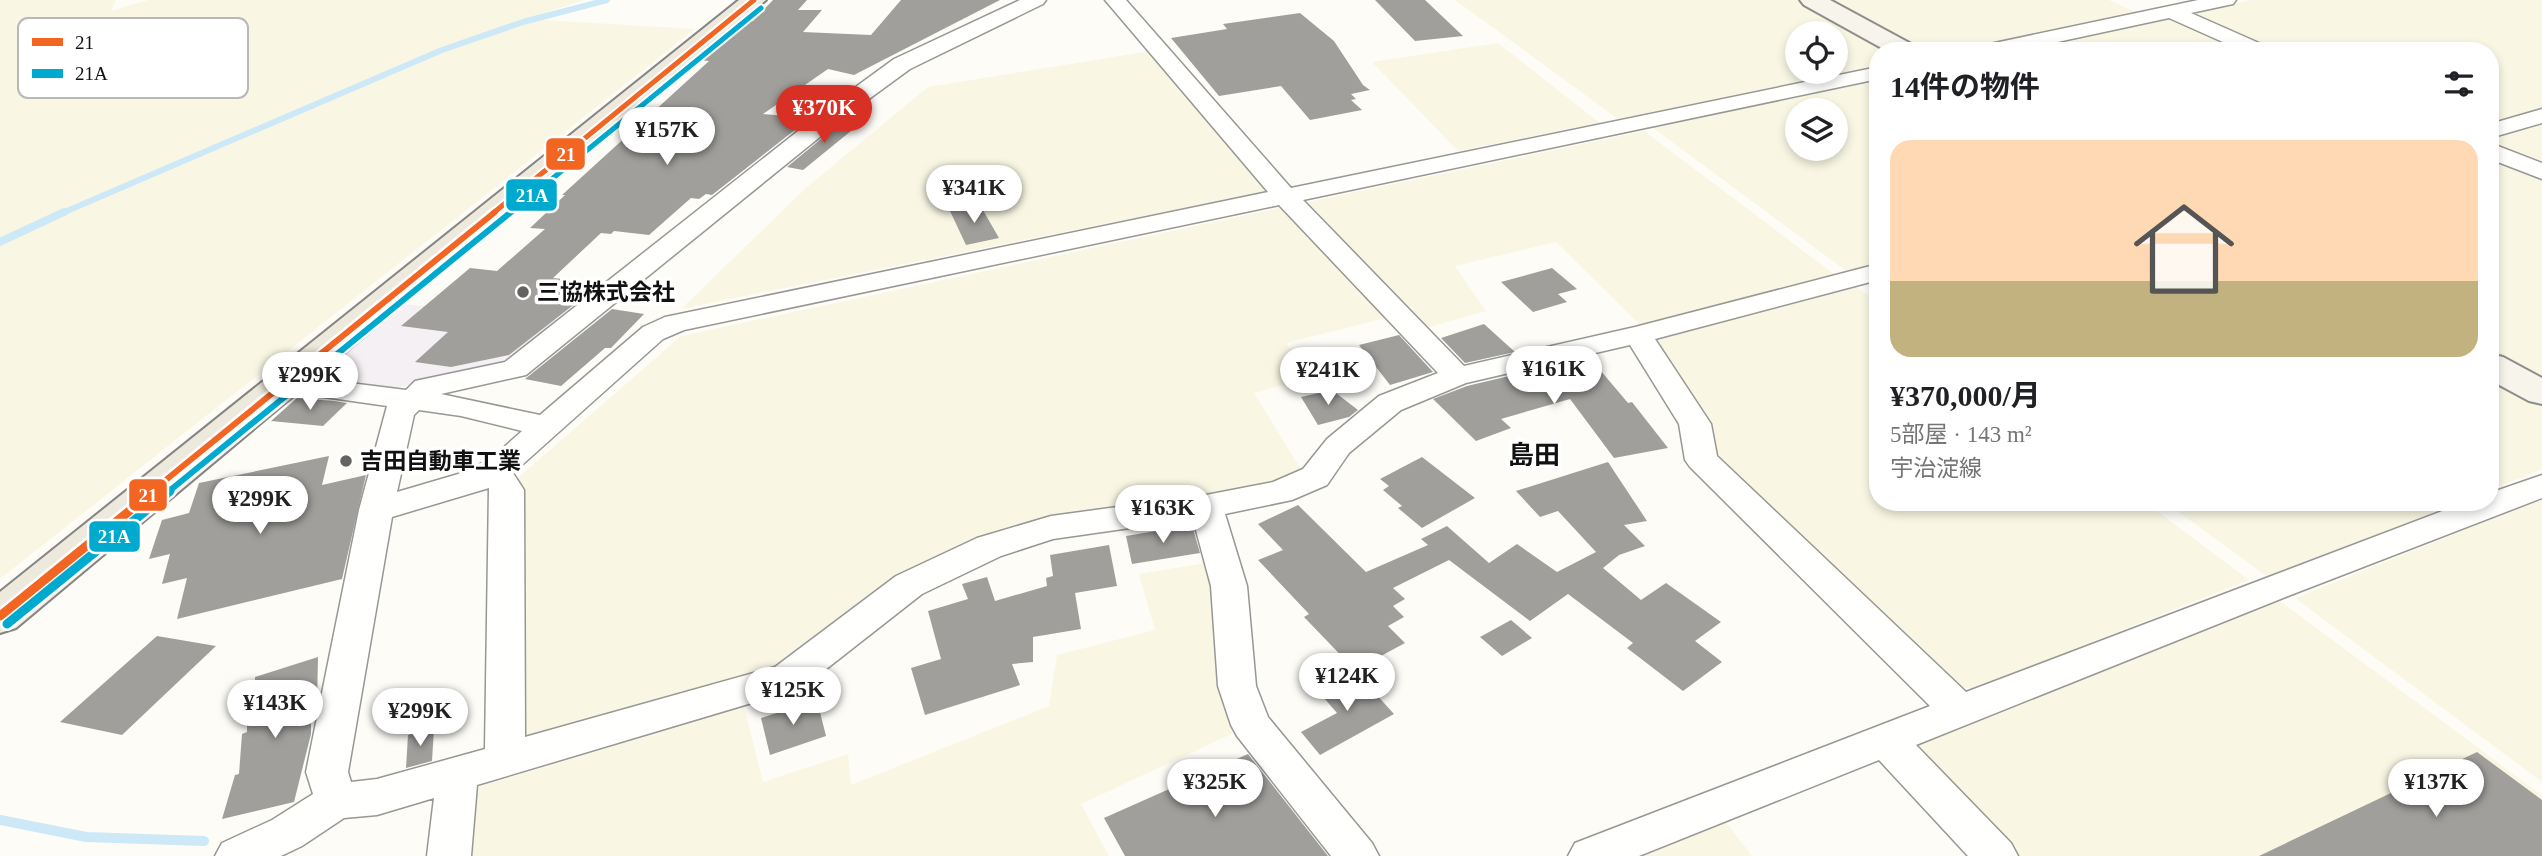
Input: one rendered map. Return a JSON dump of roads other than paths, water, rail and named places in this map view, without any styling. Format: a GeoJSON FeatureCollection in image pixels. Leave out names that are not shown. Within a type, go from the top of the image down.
{"type":"FeatureCollection","features":[{"type":"Feature","properties":{"kind":"main road"},"geometry":{"type":"LineString","coordinates":[[0,615],[754,0]]}},
{"type":"Feature","properties":{"kind":"street"},"geometry":{"type":"LineString","coordinates":[[336,801],[327,772],[376,510],[399,411],[426,388],[515,369],[839,110],[902,64],[1036,0]]}},
{"type":"Feature","properties":{"kind":"street"},"geometry":{"type":"LineString","coordinates":[[1812,0],[1889,42]]}},
{"type":"Feature","properties":{"kind":"street"},"geometry":{"type":"LineString","coordinates":[[2026,42],[2226,0]]}},
{"type":"Feature","properties":{"kind":"street"},"geometry":{"type":"LineString","coordinates":[[1121,2],[1284,195],[1457,376]]}},
{"type":"Feature","properties":{"kind":"street"},"geometry":{"type":"LineString","coordinates":[[2169,11],[2240,42]]}},
{"type":"Feature","properties":{"kind":"street"},"geometry":{"type":"LineString","coordinates":[[376,510],[477,480],[505,464],[653,334],[675,323],[1869,75]]}},
{"type":"Feature","properties":{"kind":"street"},"geometry":{"type":"LineString","coordinates":[[2499,128],[2542,116]]}},
{"type":"Feature","properties":{"kind":"street"},"geometry":{"type":"LineString","coordinates":[[2499,154],[2542,172]]}},
{"type":"Feature","properties":{"kind":"street"},"geometry":{"type":"LineString","coordinates":[[237,856],[284,844],[336,801],[377,797],[788,678],[909,585],[989,547],[1051,527],[1206,506],[1280,492],[1315,477],[1338,446],[1391,403],[1457,376],[1638,335],[1869,274]]}},
{"type":"Feature","properties":{"kind":"street"},"geometry":{"type":"LineString","coordinates":[[1638,335],[1695,424],[1701,460],[1961,712]]}},
{"type":"Feature","properties":{"kind":"street"},"geometry":{"type":"LineString","coordinates":[[2499,370],[2542,393]]}},
{"type":"Feature","properties":{"kind":"street"},"geometry":{"type":"LineString","coordinates":[[286,384],[461,406],[547,427]]}},
{"type":"Feature","properties":{"kind":"street"},"geometry":{"type":"LineString","coordinates":[[494,470],[507,490],[505,760]]}},
{"type":"Feature","properties":{"kind":"street"},"geometry":{"type":"LineString","coordinates":[[2499,502],[2542,486]]}},
{"type":"Feature","properties":{"kind":"street"},"geometry":{"type":"LineString","coordinates":[[1206,506],[1229,586],[1237,686],[1251,724],[1357,856]]}},
{"type":"Feature","properties":{"kind":"street"},"geometry":{"type":"LineString","coordinates":[[1590,856],[2476,511]]}},
{"type":"Feature","properties":{"kind":"street"},"geometry":{"type":"LineString","coordinates":[[1886,741],[1996,856]]}},
{"type":"Feature","properties":{"kind":"street"},"geometry":{"type":"LineString","coordinates":[[449,856],[457,774]]}},
{"type":"Feature","properties":{"kind":"waterway"},"geometry":{"type":"LineString","coordinates":[[60,214],[442,50],[523,22],[607,0]]}},
{"type":"Feature","properties":{"kind":"waterway"},"geometry":{"type":"LineString","coordinates":[[0,242],[64,212]]}},
{"type":"Feature","properties":{"kind":"waterway"},"geometry":{"type":"LineString","coordinates":[[0,820],[86,837],[204,841]]}},
{"type":"Feature","properties":{"kind":"place","name":"三協株式会社"},"geometry":{"type":"Point","coordinates":[523,292]}},
{"type":"Feature","properties":{"kind":"place","name":"吉田自動車工業"},"geometry":{"type":"Point","coordinates":[346,461]}},
{"type":"Feature","properties":{"kind":"district","name":"島田"},"geometry":{"type":"Point","coordinates":[1534,455]}}]}
